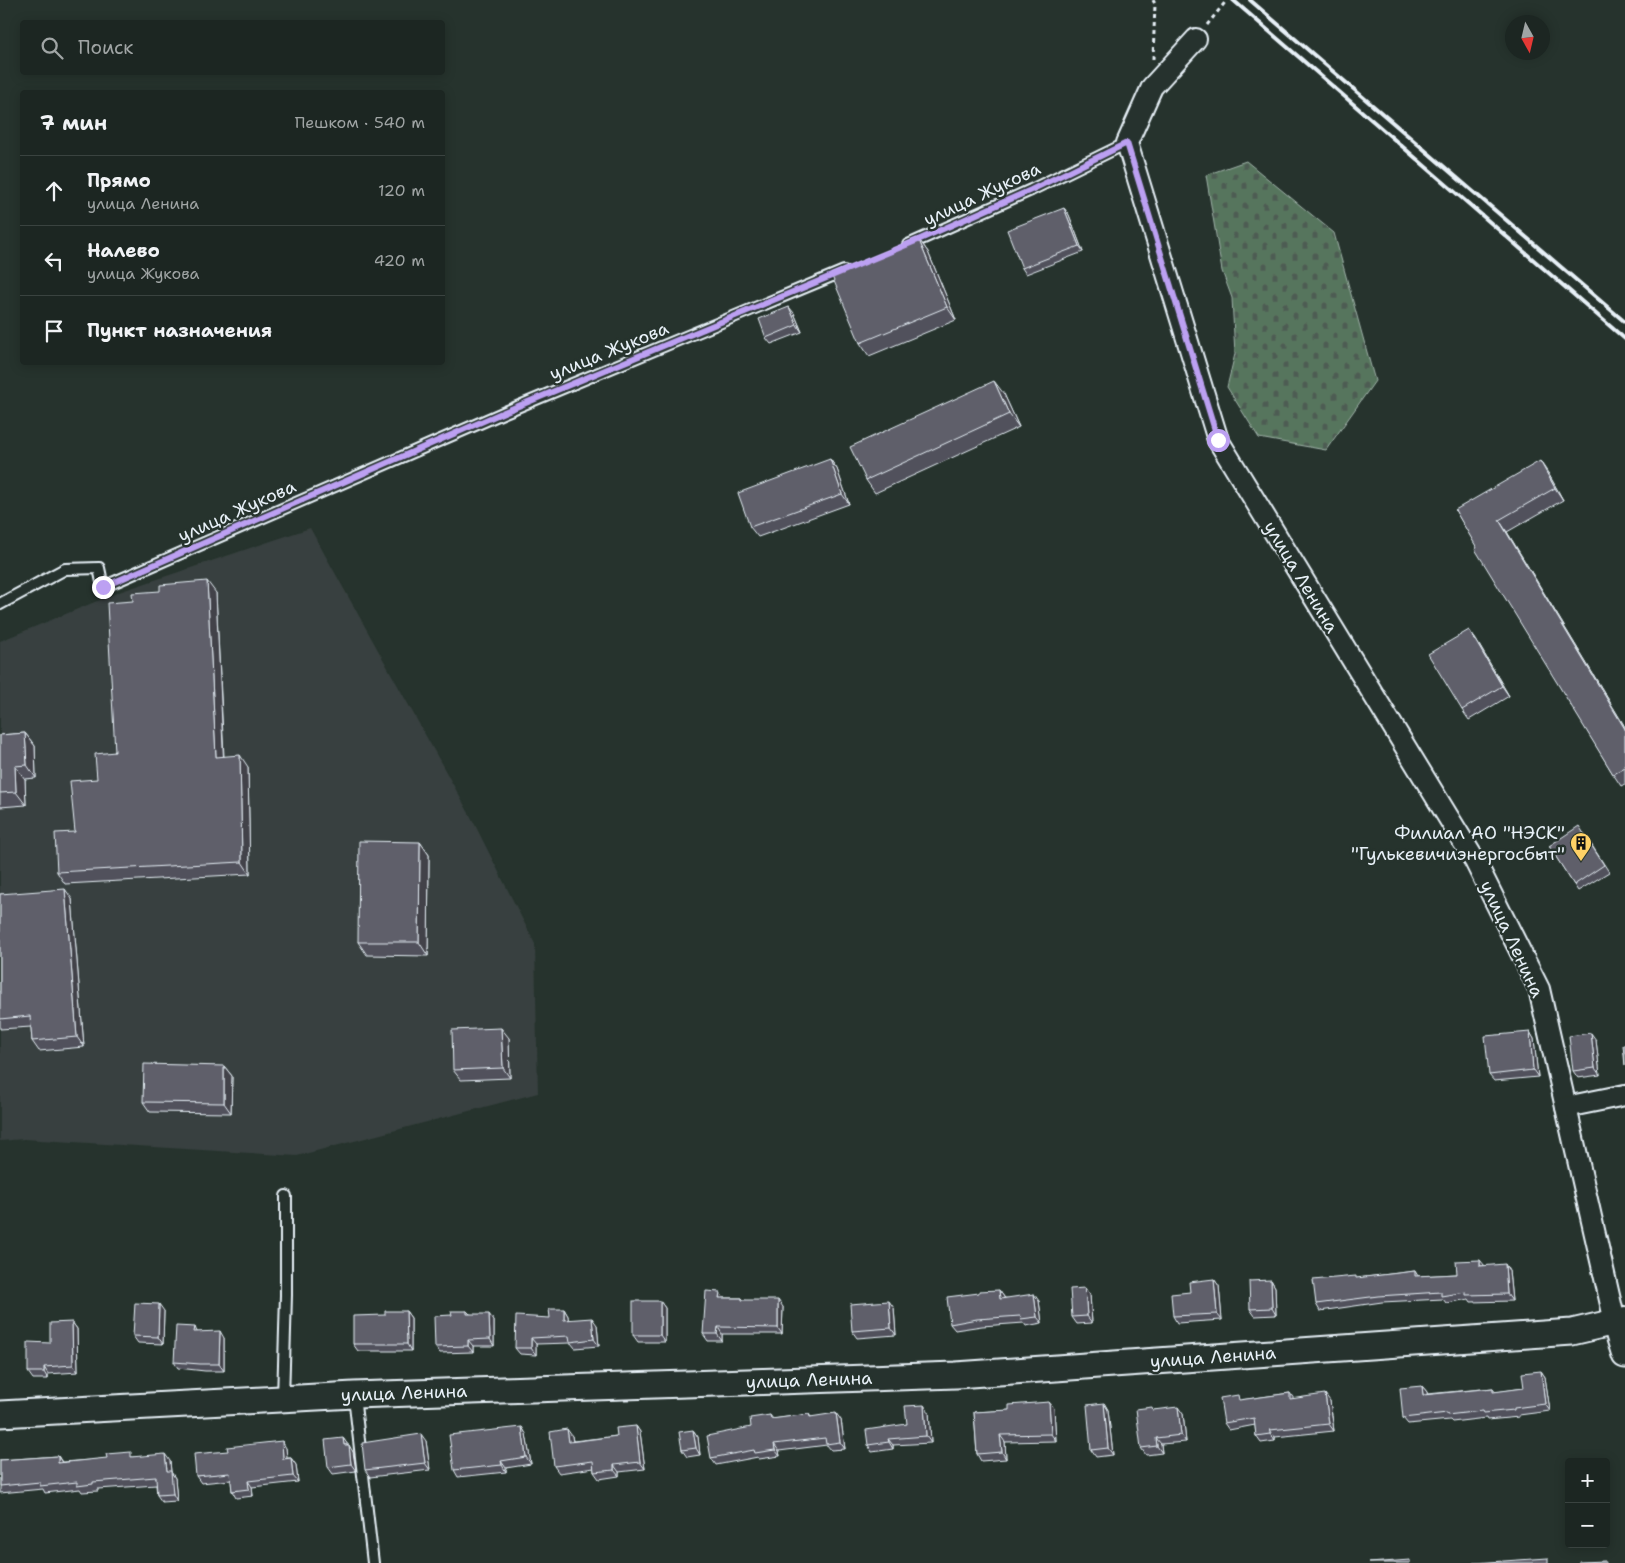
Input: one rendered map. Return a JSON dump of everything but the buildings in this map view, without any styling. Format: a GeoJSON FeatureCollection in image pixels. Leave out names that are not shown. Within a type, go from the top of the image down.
{"type":"FeatureCollection","features":[{"type":"Feature","properties":{"kind":"street"},"geometry":{"type":"LineString","coordinates":[[1127,143],[1152,86],[1196,39]]}},
{"type":"Feature","properties":{"kind":"street","name":"улица Ленина"},"geometry":{"type":"LineString","coordinates":[[1127,143],[1218,440],[1475,861],[1539,989],[1566,1107],[1620,1320],[1625,1355]]}},
{"type":"Feature","properties":{"kind":"street"},"geometry":{"type":"LineString","coordinates":[[1566,1107],[1625,1094]]}},
{"type":"Feature","properties":{"kind":"street","name":"улица Ленина"},"geometry":{"type":"LineString","coordinates":[[0,1414],[354,1395],[956,1375],[1572,1332],[1620,1320]]}},
{"type":"Feature","properties":{"kind":"lane","name":"улица Жукова"},"geometry":{"type":"LineString","coordinates":[[900,248],[1031,190],[1127,143]]}},
{"type":"Feature","properties":{"kind":"lane","name":"улица Жукова"},"geometry":{"type":"LineString","coordinates":[[0,604],[65,570],[99,568],[103,587],[504,412],[854,267]]}},
{"type":"Feature","properties":{"kind":"lane"},"geometry":{"type":"LineString","coordinates":[[283,1398],[286,1196]]}},
{"type":"Feature","properties":{"kind":"lane"},"geometry":{"type":"LineString","coordinates":[[354,1395],[373,1563]]}},
{"type":"Feature","properties":{"kind":"path"},"geometry":{"type":"LineString","coordinates":[[1152,86],[1155,4],[1153,0]]}},
{"type":"Feature","properties":{"kind":"path"},"geometry":{"type":"LineString","coordinates":[[1196,39],[1227,0]]}},
{"type":"Feature","properties":{"kind":"shaded area"},"geometry":{"type":"Polygon","coordinates":[[[310,528],[470,815],[535,944],[538,1093],[297,1156],[24,1139],[0,1141],[0,641],[119,592],[310,528]]]}},
{"type":"Feature","properties":{"kind":"green space"},"geometry":{"type":"Polygon","coordinates":[[[1246,161],[1334,233],[1375,381],[1326,450],[1259,438],[1227,387],[1235,354],[1232,298],[1222,271],[1206,175],[1246,161]]]}},
{"type":"Feature","properties":{"kind":"railway"},"geometry":{"type":"LineString","coordinates":[[1233,0],[1625,339]]}},
{"type":"Feature","properties":{"kind":"railway"},"geometry":{"type":"LineString","coordinates":[[1250,0],[1625,322]]}},
{"type":"Feature","properties":{"kind":"place","name":"Филиал АО \"НЭСК\" \"Гулькевичиэнергосбыт\""},"geometry":{"type":"Point","coordinates":[1581,862]}},
{"type":"Feature","properties":{"kind":"route"},"geometry":{"type":"LineString","coordinates":[[103,587],[504,412],[918,240],[1031,190],[1127,143],[1218,440]]}}]}
